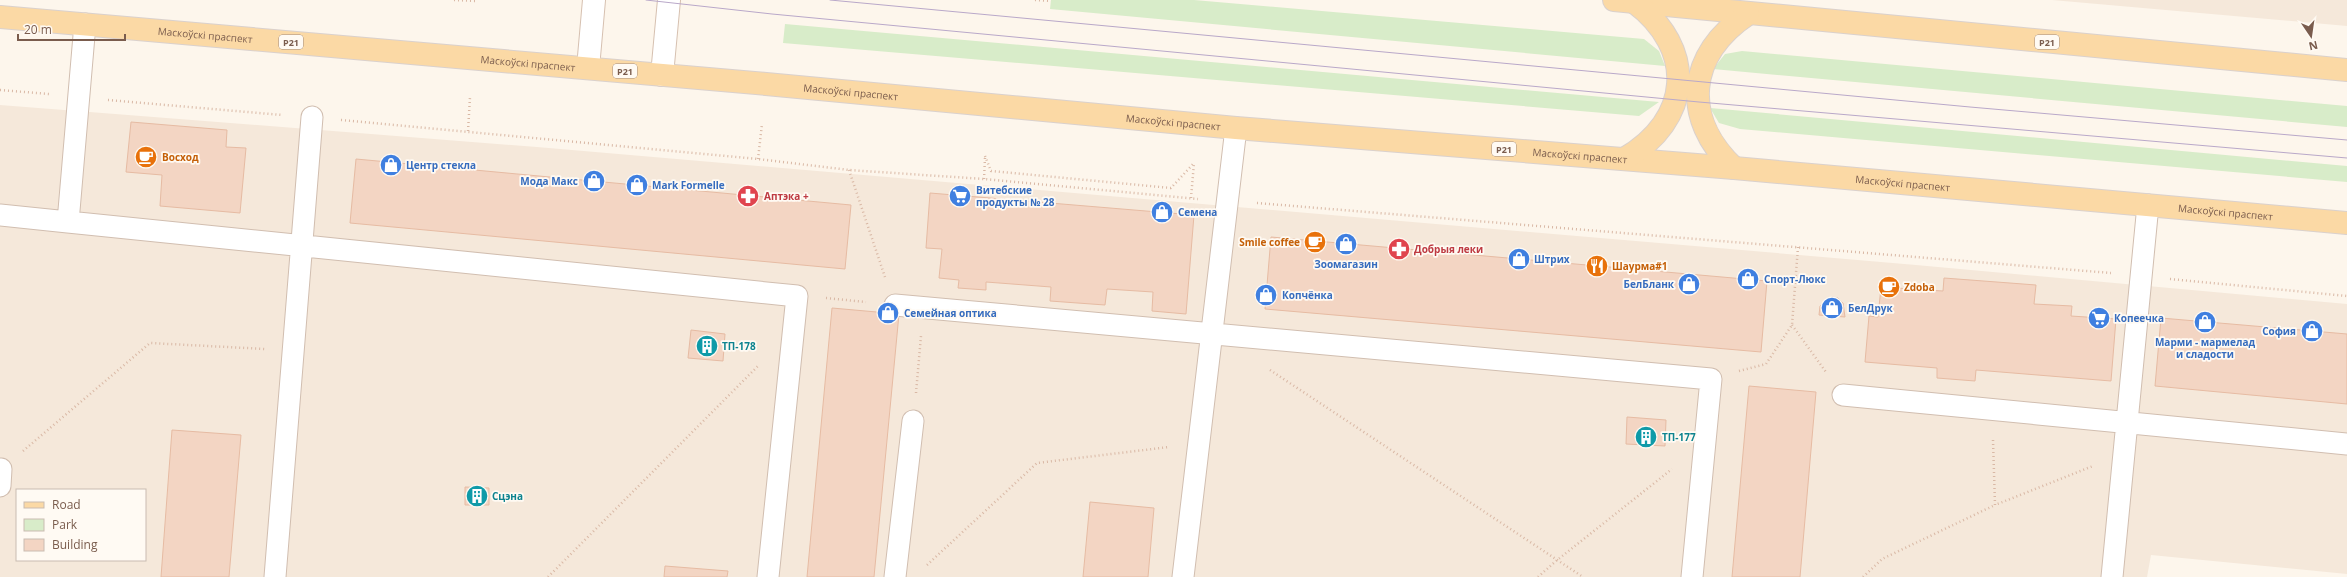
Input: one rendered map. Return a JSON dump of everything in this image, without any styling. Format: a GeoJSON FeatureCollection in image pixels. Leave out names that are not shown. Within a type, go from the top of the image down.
{"type":"FeatureCollection","features":[{"type":"Feature","properties":{"kind":"main road"},"geometry":{"type":"LineString","coordinates":[[588,68],[594,0]]}},
{"type":"Feature","properties":{"kind":"main road"},"geometry":{"type":"LineString","coordinates":[[662,75],[669,0]]}},
{"type":"Feature","properties":{"kind":"main road"},"geometry":{"type":"LineString","coordinates":[[1624,1],[1650,14],[1663,30],[1672,48],[1677,67],[1677,87],[1673,106],[1666,123],[1654,138],[1640,150],[1624,159]]}},
{"type":"Feature","properties":{"kind":"main road","name":"Р21"},"geometry":{"type":"LineString","coordinates":[[1624,1],[2347,70]]}},
{"type":"Feature","properties":{"kind":"main road"},"geometry":{"type":"LineString","coordinates":[[1734,168],[1711,142],[1701,114],[1698,91],[1701,72],[1708,54],[1728,29],[1748,14]]}},
{"type":"Feature","properties":{"kind":"main road","name":"Маскоўскі праспект"},"geometry":{"type":"LineString","coordinates":[[0,17],[588,68],[1236,128],[1734,168],[2347,223]]}},
{"type":"Feature","properties":{"kind":"lane"},"geometry":{"type":"LineString","coordinates":[[68,222],[85,24]]}},
{"type":"Feature","properties":{"kind":"lane"},"geometry":{"type":"LineString","coordinates":[[275,577],[312,117]]}},
{"type":"Feature","properties":{"kind":"lane"},"geometry":{"type":"LineString","coordinates":[[1183,577],[1236,128]]}},
{"type":"Feature","properties":{"kind":"lane"},"geometry":{"type":"LineString","coordinates":[[2116,573],[2124,453],[2148,205]]}},
{"type":"Feature","properties":{"kind":"lane"},"geometry":{"type":"LineString","coordinates":[[0,215],[804,296],[768,577]]}},
{"type":"Feature","properties":{"kind":"lane"},"geometry":{"type":"LineString","coordinates":[[895,305],[1711,379],[1692,577]]}},
{"type":"Feature","properties":{"kind":"lane"},"geometry":{"type":"LineString","coordinates":[[1843,395],[2347,444]]}},
{"type":"Feature","properties":{"kind":"lane"},"geometry":{"type":"LineString","coordinates":[[895,577],[913,420]]}},
{"type":"Feature","properties":{"kind":"path"},"geometry":{"type":"LineString","coordinates":[[454,0],[476,1]]}},
{"type":"Feature","properties":{"kind":"path"},"geometry":{"type":"LineString","coordinates":[[1035,0],[1051,1]]}},
{"type":"Feature","properties":{"kind":"path"},"geometry":{"type":"LineString","coordinates":[[0,90],[468,130],[758,159],[849,170],[984,179],[1191,198],[1798,247],[2142,276],[2347,296]]}},
{"type":"Feature","properties":{"kind":"path"},"geometry":{"type":"LineString","coordinates":[[468,130],[470,97]]}},
{"type":"Feature","properties":{"kind":"path"},"geometry":{"type":"LineString","coordinates":[[758,159],[762,124]]}},
{"type":"Feature","properties":{"kind":"path"},"geometry":{"type":"LineString","coordinates":[[984,179],[985,156],[991,171],[1171,188],[1194,163],[1191,198]]}},
{"type":"Feature","properties":{"kind":"path"},"geometry":{"type":"LineString","coordinates":[[804,296],[895,305],[849,170]]}},
{"type":"Feature","properties":{"kind":"path"},"geometry":{"type":"LineString","coordinates":[[1711,379],[1766,364],[1792,325],[1798,247]]}},
{"type":"Feature","properties":{"kind":"path"},"geometry":{"type":"LineString","coordinates":[[913,420],[924,308]]}},
{"type":"Feature","properties":{"kind":"path"},"geometry":{"type":"LineString","coordinates":[[1792,325],[1843,395]]}},
{"type":"Feature","properties":{"kind":"path"},"geometry":{"type":"LineString","coordinates":[[1,478],[150,344],[293,351]]}},
{"type":"Feature","properties":{"kind":"path"},"geometry":{"type":"LineString","coordinates":[[548,577],[760,365]]}},
{"type":"Feature","properties":{"kind":"path"},"geometry":{"type":"LineString","coordinates":[[1263,366],[1556,561],[1583,577]]}},
{"type":"Feature","properties":{"kind":"path"},"geometry":{"type":"LineString","coordinates":[[1992,409],[1995,506]]}},
{"type":"Feature","properties":{"kind":"path"},"geometry":{"type":"LineString","coordinates":[[926,566],[1037,463],[1199,444]]}},
{"type":"Feature","properties":{"kind":"path"},"geometry":{"type":"LineString","coordinates":[[1863,577],[1882,559],[1995,506],[2124,453]]}},
{"type":"Feature","properties":{"kind":"path"},"geometry":{"type":"LineString","coordinates":[[1538,577],[1673,468],[1676,462]]}},
{"type":"Feature","properties":{"kind":"shaded area"},"geometry":{"type":"Polygon","coordinates":[[[2052,0],[2347,0],[2347,26],[2052,0]]]}},
{"type":"Feature","properties":{"kind":"shaded area"},"geometry":{"type":"Polygon","coordinates":[[[0,105],[537,147],[1916,265],[2347,304],[2347,574],[2151,555],[2147,577],[0,577],[0,105]]]}},
{"type":"Feature","properties":{"kind":"green space"},"geometry":{"type":"Polygon","coordinates":[[[1051,0],[1194,0],[1644,39],[1659,51],[1665,66],[1050,9],[1051,0]]]}},
{"type":"Feature","properties":{"kind":"green space"},"geometry":{"type":"Polygon","coordinates":[[[785,24],[1659,102],[1639,116],[783,43],[785,24]]]}},
{"type":"Feature","properties":{"kind":"green space"},"geometry":{"type":"Polygon","coordinates":[[[1742,51],[2347,106],[2347,127],[1713,69],[1725,54],[1742,51]]]}},
{"type":"Feature","properties":{"kind":"green space"},"geometry":{"type":"Polygon","coordinates":[[[1710,108],[2347,166],[2347,182],[1740,129],[1719,123],[1710,108]]]}},
{"type":"Feature","properties":{"kind":"building"},"geometry":{"type":"Polygon","coordinates":[[[131,122],[227,130],[226,147],[246,148],[240,213],[160,206],[162,175],[126,172],[131,122]]]}},
{"type":"Feature","properties":{"kind":"building"},"geometry":{"type":"Polygon","coordinates":[[[356,159],[851,205],[845,269],[350,223],[356,159]]]}},
{"type":"Feature","properties":{"kind":"building"},"geometry":{"type":"Polygon","coordinates":[[[930,193],[1194,215],[1186,314],[1152,311],[1153,292],[1107,289],[1105,305],[1050,301],[1051,287],[986,282],[986,290],[958,288],[959,280],[939,278],[942,249],[926,248],[930,193]]]}},
{"type":"Feature","properties":{"kind":"building"},"geometry":{"type":"Polygon","coordinates":[[[1271,237],[1767,281],[1761,352],[1265,309],[1271,237]]]}},
{"type":"Feature","properties":{"kind":"building"},"geometry":{"type":"Polygon","coordinates":[[[1944,278],[2036,285],[2034,304],[2072,306],[2071,316],[2116,319],[2111,381],[1976,370],[1975,381],[1937,378],[1937,368],[1865,362],[1869,316],[1878,317],[1881,287],[1943,291],[1944,278]]]}},
{"type":"Feature","properties":{"kind":"building","name":"БелДрук"},"geometry":{"type":"Polygon","coordinates":[[[1832,297],[1838,298],[1843,303],[1845,317],[1819,315],[1820,306],[1832,297]]]}},
{"type":"Feature","properties":{"kind":"building"},"geometry":{"type":"Polygon","coordinates":[[[832,308],[899,314],[874,577],[807,577],[832,308]]]}},
{"type":"Feature","properties":{"kind":"building"},"geometry":{"type":"Polygon","coordinates":[[[2161,318],[2347,334],[2347,404],[2155,386],[2161,318]]]}},
{"type":"Feature","properties":{"kind":"building","name":"ТП-178"},"geometry":{"type":"Polygon","coordinates":[[[691,330],[725,334],[723,361],[688,358],[691,330]]]}},
{"type":"Feature","properties":{"kind":"building"},"geometry":{"type":"Polygon","coordinates":[[[1749,386],[1816,392],[1800,577],[1732,577],[1749,386]]]}},
{"type":"Feature","properties":{"kind":"building","name":"ТП-177"},"geometry":{"type":"Polygon","coordinates":[[[1627,417],[1666,420],[1665,446],[1626,444],[1627,417]]]}},
{"type":"Feature","properties":{"kind":"building"},"geometry":{"type":"Polygon","coordinates":[[[172,430],[241,435],[229,577],[161,577],[172,430]]]}},
{"type":"Feature","properties":{"kind":"building","name":"Сцэна"},"geometry":{"type":"Polygon","coordinates":[[[465,487],[489,488],[489,505],[465,505],[465,487]]]}},
{"type":"Feature","properties":{"kind":"building"},"geometry":{"type":"Polygon","coordinates":[[[1090,502],[1154,508],[1148,577],[1083,577],[1090,502]]]}},
{"type":"Feature","properties":{"kind":"building"},"geometry":{"type":"Polygon","coordinates":[[[665,566],[728,571],[727,577],[664,577],[665,566]]]}},
{"type":"Feature","properties":{"kind":"tram line"},"geometry":{"type":"LineString","coordinates":[[646,0],[772,14],[1699,102],[2347,158]]}},
{"type":"Feature","properties":{"kind":"tram line"},"geometry":{"type":"LineString","coordinates":[[830,0],[1970,107],[2347,140]]}},
{"type":"Feature","properties":{"kind":"place","name":"Восход"},"geometry":{"type":"Point","coordinates":[146,157]}},
{"type":"Feature","properties":{"kind":"place","name":"Центр стекла"},"geometry":{"type":"Point","coordinates":[391,165]}},
{"type":"Feature","properties":{"kind":"place","name":"Мода Макс"},"geometry":{"type":"Point","coordinates":[594,181]}},
{"type":"Feature","properties":{"kind":"place","name":"Mark Formelle"},"geometry":{"type":"Point","coordinates":[637,185]}},
{"type":"Feature","properties":{"kind":"place","name":"Аптэка +"},"geometry":{"type":"Point","coordinates":[748,196]}},
{"type":"Feature","properties":{"kind":"place","name":"Витебские продукты № 28"},"geometry":{"type":"Point","coordinates":[960,196]}},
{"type":"Feature","properties":{"kind":"place","name":"Семена"},"geometry":{"type":"Point","coordinates":[1162,212]}},
{"type":"Feature","properties":{"kind":"place","name":"Smile coffee"},"geometry":{"type":"Point","coordinates":[1315,242]}},
{"type":"Feature","properties":{"kind":"place","name":"Зоомагазин"},"geometry":{"type":"Point","coordinates":[1346,244]}},
{"type":"Feature","properties":{"kind":"place","name":"Добрыя леки"},"geometry":{"type":"Point","coordinates":[1399,249]}},
{"type":"Feature","properties":{"kind":"place","name":"Штрих"},"geometry":{"type":"Point","coordinates":[1519,259]}},
{"type":"Feature","properties":{"kind":"place","name":"Шаурма#1"},"geometry":{"type":"Point","coordinates":[1597,266]}},
{"type":"Feature","properties":{"kind":"place","name":"Спорт-Люкс"},"geometry":{"type":"Point","coordinates":[1748,279]}},
{"type":"Feature","properties":{"kind":"place","name":"БелБланк"},"geometry":{"type":"Point","coordinates":[1689,284]}},
{"type":"Feature","properties":{"kind":"place","name":"Zdoba"},"geometry":{"type":"Point","coordinates":[1889,287]}},
{"type":"Feature","properties":{"kind":"place","name":"Копчёнка"},"geometry":{"type":"Point","coordinates":[1266,295]}},
{"type":"Feature","properties":{"kind":"place","name":"БелДрук"},"geometry":{"type":"Point","coordinates":[1832,308]}},
{"type":"Feature","properties":{"kind":"place","name":"Семейная оптика"},"geometry":{"type":"Point","coordinates":[888,313]}},
{"type":"Feature","properties":{"kind":"place","name":"Копеечка"},"geometry":{"type":"Point","coordinates":[2099,318]}},
{"type":"Feature","properties":{"kind":"place","name":"Марми - мармелад и сладости"},"geometry":{"type":"Point","coordinates":[2205,322]}},
{"type":"Feature","properties":{"kind":"place","name":"София"},"geometry":{"type":"Point","coordinates":[2312,331]}},
{"type":"Feature","properties":{"kind":"place","name":"ТП-178"},"geometry":{"type":"Point","coordinates":[707,346]}},
{"type":"Feature","properties":{"kind":"place","name":"ТП-177"},"geometry":{"type":"Point","coordinates":[1646,437]}},
{"type":"Feature","properties":{"kind":"place","name":"Сцэна"},"geometry":{"type":"Point","coordinates":[477,496]}}]}
